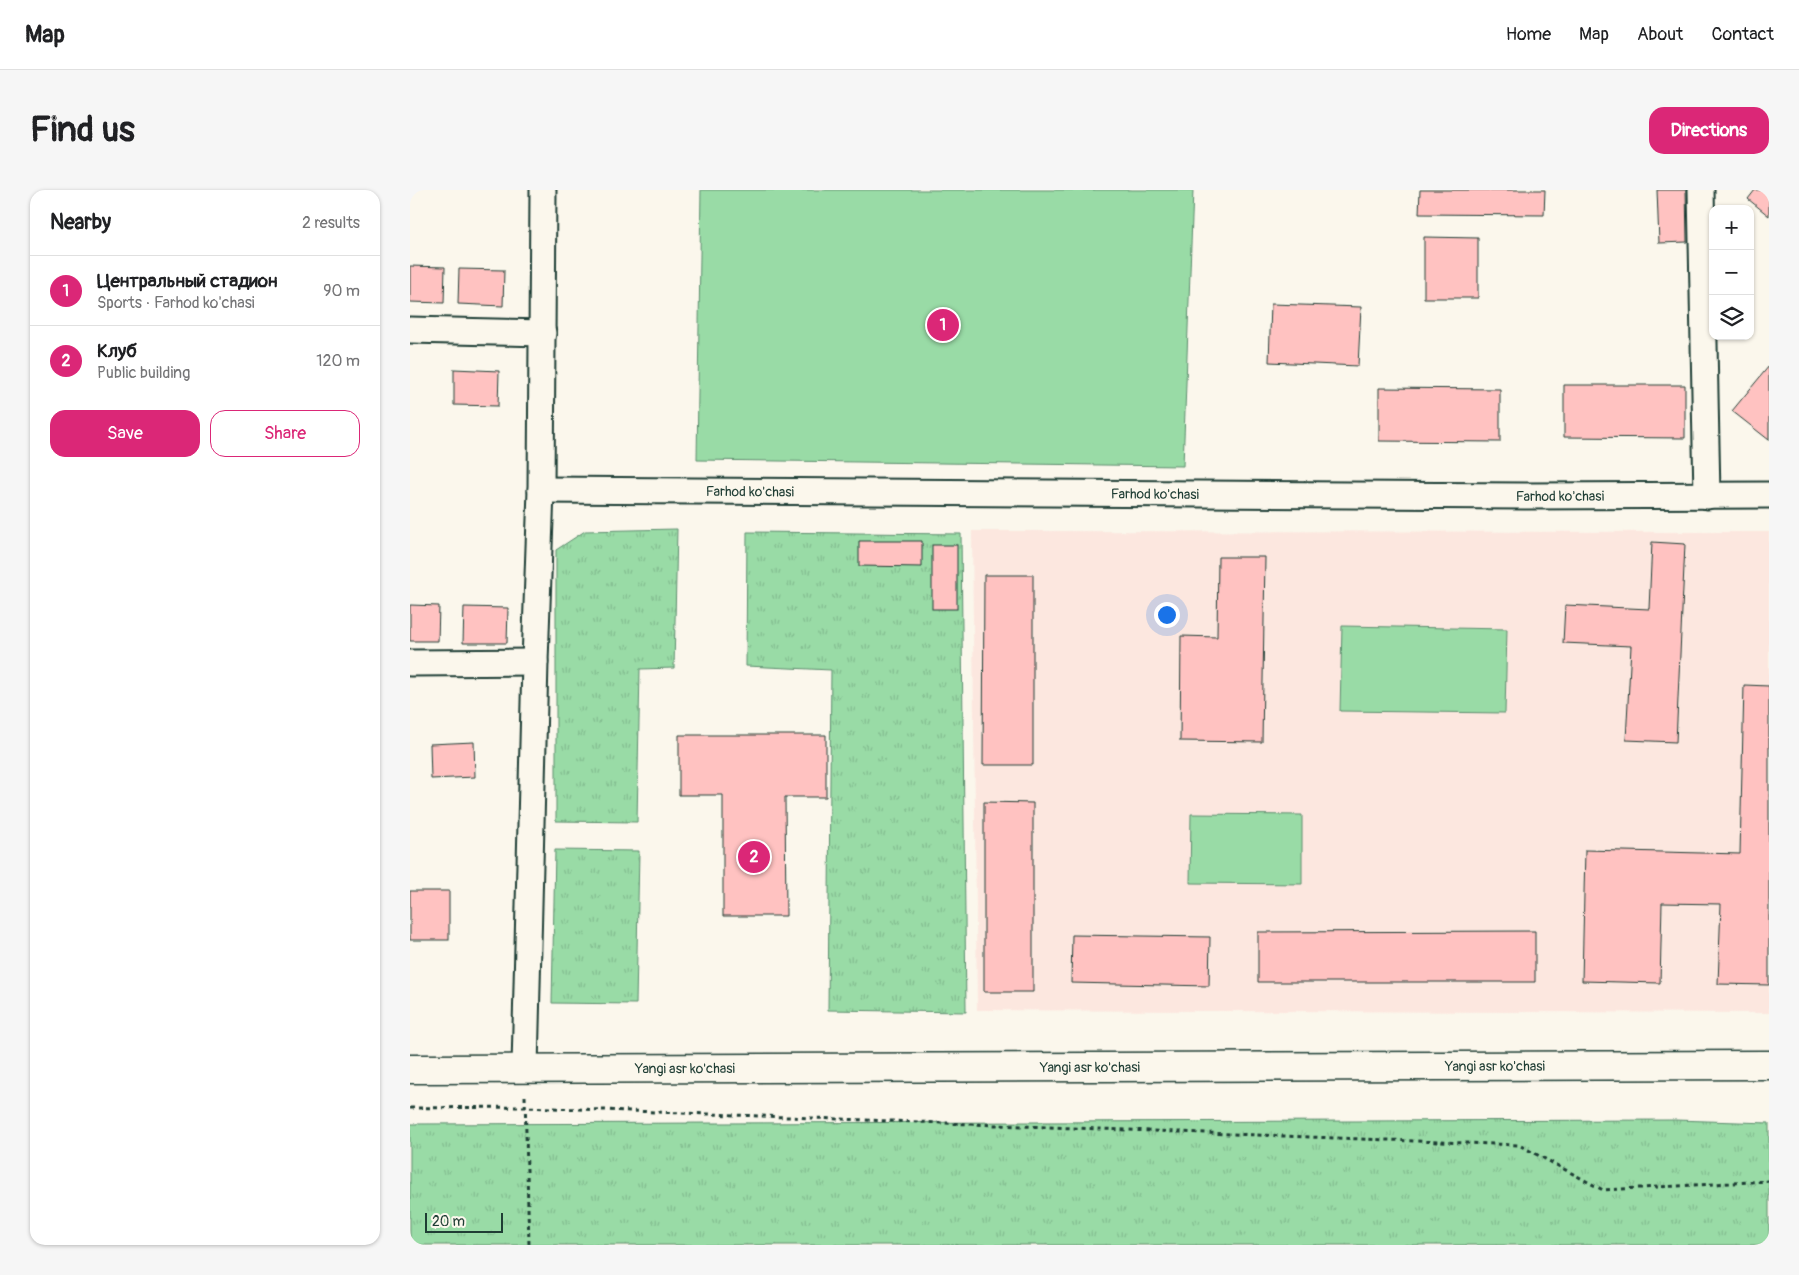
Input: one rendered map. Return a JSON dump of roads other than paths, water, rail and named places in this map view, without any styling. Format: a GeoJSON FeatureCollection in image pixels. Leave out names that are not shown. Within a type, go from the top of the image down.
{"type":"FeatureCollection","features":[{"type":"Feature","properties":{"kind":"street"},"geometry":{"type":"LineString","coordinates":[[525,1068],[535,662],[542,490],[543,190]]}},
{"type":"Feature","properties":{"kind":"street"},"geometry":{"type":"LineString","coordinates":[[1701,190],[1706,496]]}},
{"type":"Feature","properties":{"kind":"street"},"geometry":{"type":"LineString","coordinates":[[410,330],[543,333]]}},
{"type":"Feature","properties":{"kind":"street","name":"Farhod ko'chasi"},"geometry":{"type":"LineString","coordinates":[[542,490],[1769,496]]}},
{"type":"Feature","properties":{"kind":"street"},"geometry":{"type":"LineString","coordinates":[[410,663],[535,662]]}},
{"type":"Feature","properties":{"kind":"street","name":"Yangi asr ko'chasi"},"geometry":{"type":"LineString","coordinates":[[410,1069],[1769,1066]]}},
{"type":"Feature","properties":{"kind":"place","name":"Центральный стадион"},"geometry":{"type":"Point","coordinates":[943,325]}},
{"type":"Feature","properties":{"kind":"place","name":"Клуб"},"geometry":{"type":"Point","coordinates":[754,857]}}]}
